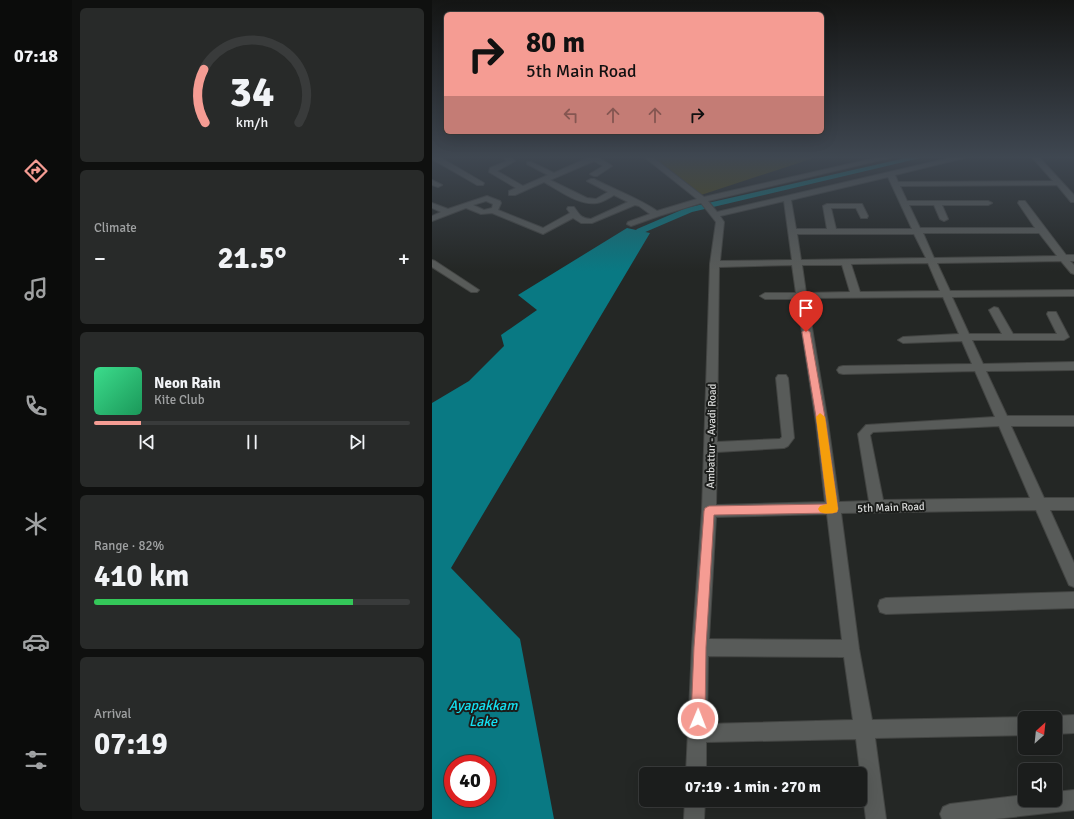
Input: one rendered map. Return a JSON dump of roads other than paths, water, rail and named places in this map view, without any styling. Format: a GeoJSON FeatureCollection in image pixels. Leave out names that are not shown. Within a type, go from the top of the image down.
{"type":"FeatureCollection","features":[{"type":"Feature","properties":{"kind":"street"},"geometry":{"type":"LineString","coordinates":[[573,194],[591,201],[596,201],[610,194]]}},
{"type":"Feature","properties":{"kind":"street"},"geometry":{"type":"LineString","coordinates":[[618,194],[634,202],[642,204],[656,214]]}},
{"type":"Feature","properties":{"kind":"street"},"geometry":{"type":"LineString","coordinates":[[693,194],[708,206]]}},
{"type":"Feature","properties":{"kind":"street"},"geometry":{"type":"LineString","coordinates":[[708,206],[752,194]]}},
{"type":"Feature","properties":{"kind":"street"},"geometry":{"type":"LineString","coordinates":[[631,224],[656,214],[708,206],[787,198],[804,194]]}},
{"type":"Feature","properties":{"kind":"street"},"geometry":{"type":"LineString","coordinates":[[900,194],[1074,580]]}},
{"type":"Feature","properties":{"kind":"street"},"geometry":{"type":"LineString","coordinates":[[432,219],[447,212],[467,205],[487,198],[497,203],[495,209],[480,213],[467,205]]}},
{"type":"Feature","properties":{"kind":"street"},"geometry":{"type":"LineString","coordinates":[[787,198],[791,232],[822,423],[845,597],[850,649],[864,729],[876,819]]}},
{"type":"Feature","properties":{"kind":"street"},"geometry":{"type":"LineString","coordinates":[[491,210],[543,230],[572,212],[584,221],[592,221],[634,202]]}},
{"type":"Feature","properties":{"kind":"street"},"geometry":{"type":"LineString","coordinates":[[904,202],[988,204]]}},
{"type":"Feature","properties":{"kind":"street"},"geometry":{"type":"LineString","coordinates":[[937,203],[944,219]]}},
{"type":"Feature","properties":{"kind":"street"},"geometry":{"type":"LineString","coordinates":[[1022,203],[1041,230],[1074,271]]}},
{"type":"Feature","properties":{"kind":"street"},"geometry":{"type":"LineString","coordinates":[[432,205],[447,212]]}},
{"type":"Feature","properties":{"kind":"street","name":"Ambattur - Avadi Road"},"geometry":{"type":"LineString","coordinates":[[696,767],[700,647],[709,511],[715,264],[720,222],[708,206]]}},
{"type":"Feature","properties":{"kind":"street"},"geometry":{"type":"LineString","coordinates":[[832,232],[827,206],[859,206],[864,216]]}},
{"type":"Feature","properties":{"kind":"street"},"geometry":{"type":"LineString","coordinates":[[791,232],[1041,230]]}},
{"type":"Feature","properties":{"kind":"street"},"geometry":{"type":"LineString","coordinates":[[715,264],[1074,258]]}},
{"type":"Feature","properties":{"kind":"street"},"geometry":{"type":"LineString","coordinates":[[846,262],[856,296]]}},
{"type":"Feature","properties":{"kind":"street"},"geometry":{"type":"LineString","coordinates":[[432,263],[474,290]]}},
{"type":"Feature","properties":{"kind":"street"},"geometry":{"type":"LineString","coordinates":[[765,296],[1074,293]]}},
{"type":"Feature","properties":{"kind":"street"},"geometry":{"type":"LineString","coordinates":[[994,310],[1010,338]]}},
{"type":"Feature","properties":{"kind":"street"},"geometry":{"type":"LineString","coordinates":[[903,340],[1064,337],[1052,314]]}},
{"type":"Feature","properties":{"kind":"street"},"geometry":{"type":"LineString","coordinates":[[843,370],[1074,366]]}},
{"type":"Feature","properties":{"kind":"street"},"geometry":{"type":"LineString","coordinates":[[710,447],[784,443],[788,438],[782,378]]}},
{"type":"Feature","properties":{"kind":"street"},"geometry":{"type":"LineString","coordinates":[[876,507],[864,434],[870,428],[1002,421],[1074,421]]}},
{"type":"Feature","properties":{"kind":"street","name":"5th Main Road"},"geometry":{"type":"LineString","coordinates":[[709,511],[833,509],[972,504],[1074,504]]}},
{"type":"Feature","properties":{"kind":"street"},"geometry":{"type":"LineString","coordinates":[[886,606],[1074,600]]}},
{"type":"Feature","properties":{"kind":"street"},"geometry":{"type":"LineString","coordinates":[[700,647],[850,649]]}},
{"type":"Feature","properties":{"kind":"street"},"geometry":{"type":"LineString","coordinates":[[1062,725],[1074,724]]}},
{"type":"Feature","properties":{"kind":"street"},"geometry":{"type":"LineString","coordinates":[[698,733],[1018,726]]}},
{"type":"Feature","properties":{"kind":"street"},"geometry":{"type":"LineString","coordinates":[[950,814],[1074,800]]}},
{"type":"Feature","properties":{"kind":"street"},"geometry":{"type":"LineString","coordinates":[[694,819],[695,807]]}},
{"type":"Feature","properties":{"kind":"water","name":"Ayapakkam Lake"},"geometry":{"type":"Polygon","coordinates":[[[627,228],[650,233],[451,568],[520,639],[554,819],[432,819],[432,403],[469,381],[504,346],[501,335],[537,310],[518,295],[627,228]]]}},
{"type":"Feature","properties":{"kind":"waterway"},"geometry":{"type":"LineString","coordinates":[[640,231],[689,210],[758,194]]}}]}
